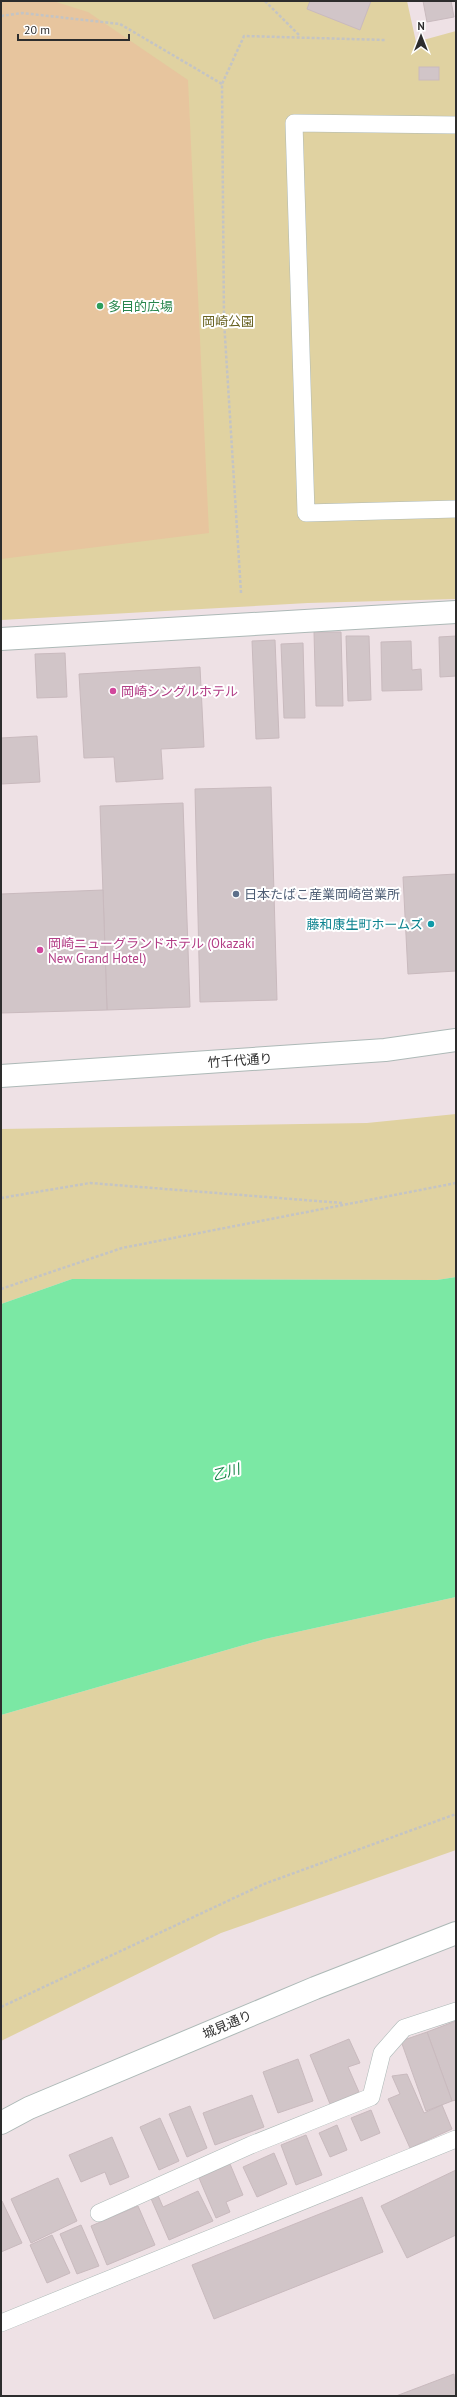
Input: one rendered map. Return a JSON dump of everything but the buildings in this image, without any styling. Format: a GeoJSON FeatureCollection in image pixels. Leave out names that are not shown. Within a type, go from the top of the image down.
{"type":"FeatureCollection","features":[{"type":"Feature","properties":{"kind":"street"},"geometry":{"type":"LineString","coordinates":[[1,639],[456,612]]}},
{"type":"Feature","properties":{"kind":"street","name":"竹千代通り"},"geometry":{"type":"LineString","coordinates":[[1,1076],[385,1050],[456,1040]]}},
{"type":"Feature","properties":{"kind":"street","name":"城見通り"},"geometry":{"type":"LineString","coordinates":[[1,2123],[29,2108],[300,1994],[456,1934]]}},
{"type":"Feature","properties":{"kind":"lane"},"geometry":{"type":"LineString","coordinates":[[456,125],[294,123],[306,513],[456,509]]}},
{"type":"Feature","properties":{"kind":"lane"},"geometry":{"type":"LineString","coordinates":[[98,2213],[251,2145],[371,2096],[382,2053],[404,2028],[456,2011]]}},
{"type":"Feature","properties":{"kind":"lane"},"geometry":{"type":"LineString","coordinates":[[1,2323],[456,2139]]}},
{"type":"Feature","properties":{"kind":"path"},"geometry":{"type":"LineString","coordinates":[[265,1],[301,36]]}},
{"type":"Feature","properties":{"kind":"path"},"geometry":{"type":"LineString","coordinates":[[1,16],[22,13],[120,24],[222,84]]}},
{"type":"Feature","properties":{"kind":"path"},"geometry":{"type":"LineString","coordinates":[[243,624],[224,321],[222,84],[244,36],[301,36],[385,40]]}},
{"type":"Feature","properties":{"kind":"path"},"geometry":{"type":"LineString","coordinates":[[1,1198],[90,1183],[346,1203]]}},
{"type":"Feature","properties":{"kind":"path"},"geometry":{"type":"LineString","coordinates":[[1,1289],[122,1248],[346,1203],[456,1183]]}},
{"type":"Feature","properties":{"kind":"path"},"geometry":{"type":"LineString","coordinates":[[1,2007],[264,1884],[456,1814]]}},
{"type":"Feature","properties":{"kind":"green space","name":"岡崎公園"},"geometry":{"type":"Polygon","coordinates":[[[1,1],[407,1],[416,42],[456,31],[456,599],[308,603],[1,620],[1,1]]]}},
{"type":"Feature","properties":{"kind":"green space"},"geometry":{"type":"Polygon","coordinates":[[[456,1114],[456,1277],[437,1280],[72,1279],[1,1304],[1,1129],[367,1123],[456,1114]]]}},
{"type":"Feature","properties":{"kind":"green space"},"geometry":{"type":"Polygon","coordinates":[[[456,1597],[456,1850],[221,1933],[1,2041],[1,1715],[265,1639],[456,1597]]]}},
{"type":"Feature","properties":{"kind":"shaded area","name":"多目的広場"},"geometry":{"type":"Polygon","coordinates":[[[1,1],[53,1],[88,12],[188,80],[209,533],[1,559],[1,1]]]}},
{"type":"Feature","properties":{"kind":"water","name":"乙川"},"geometry":{"type":"Polygon","coordinates":[[[456,1277],[456,1597],[265,1639],[1,1715],[1,1304],[72,1279],[437,1280],[456,1277]]]}},
{"type":"Feature","properties":{"kind":"place","name":"多目的広場"},"geometry":{"type":"Point","coordinates":[100,306]}},
{"type":"Feature","properties":{"kind":"place","name":"岡崎シングルホテル"},"geometry":{"type":"Point","coordinates":[113,691]}},
{"type":"Feature","properties":{"kind":"place","name":"日本たばこ産業岡崎営業所"},"geometry":{"type":"Point","coordinates":[236,894]}},
{"type":"Feature","properties":{"kind":"place","name":"藤和康生町ホームズ"},"geometry":{"type":"Point","coordinates":[431,924]}},
{"type":"Feature","properties":{"kind":"place","name":"岡崎ニューグランドホテル (Okazaki New Grand Hotel)"},"geometry":{"type":"Point","coordinates":[40,950]}}]}
